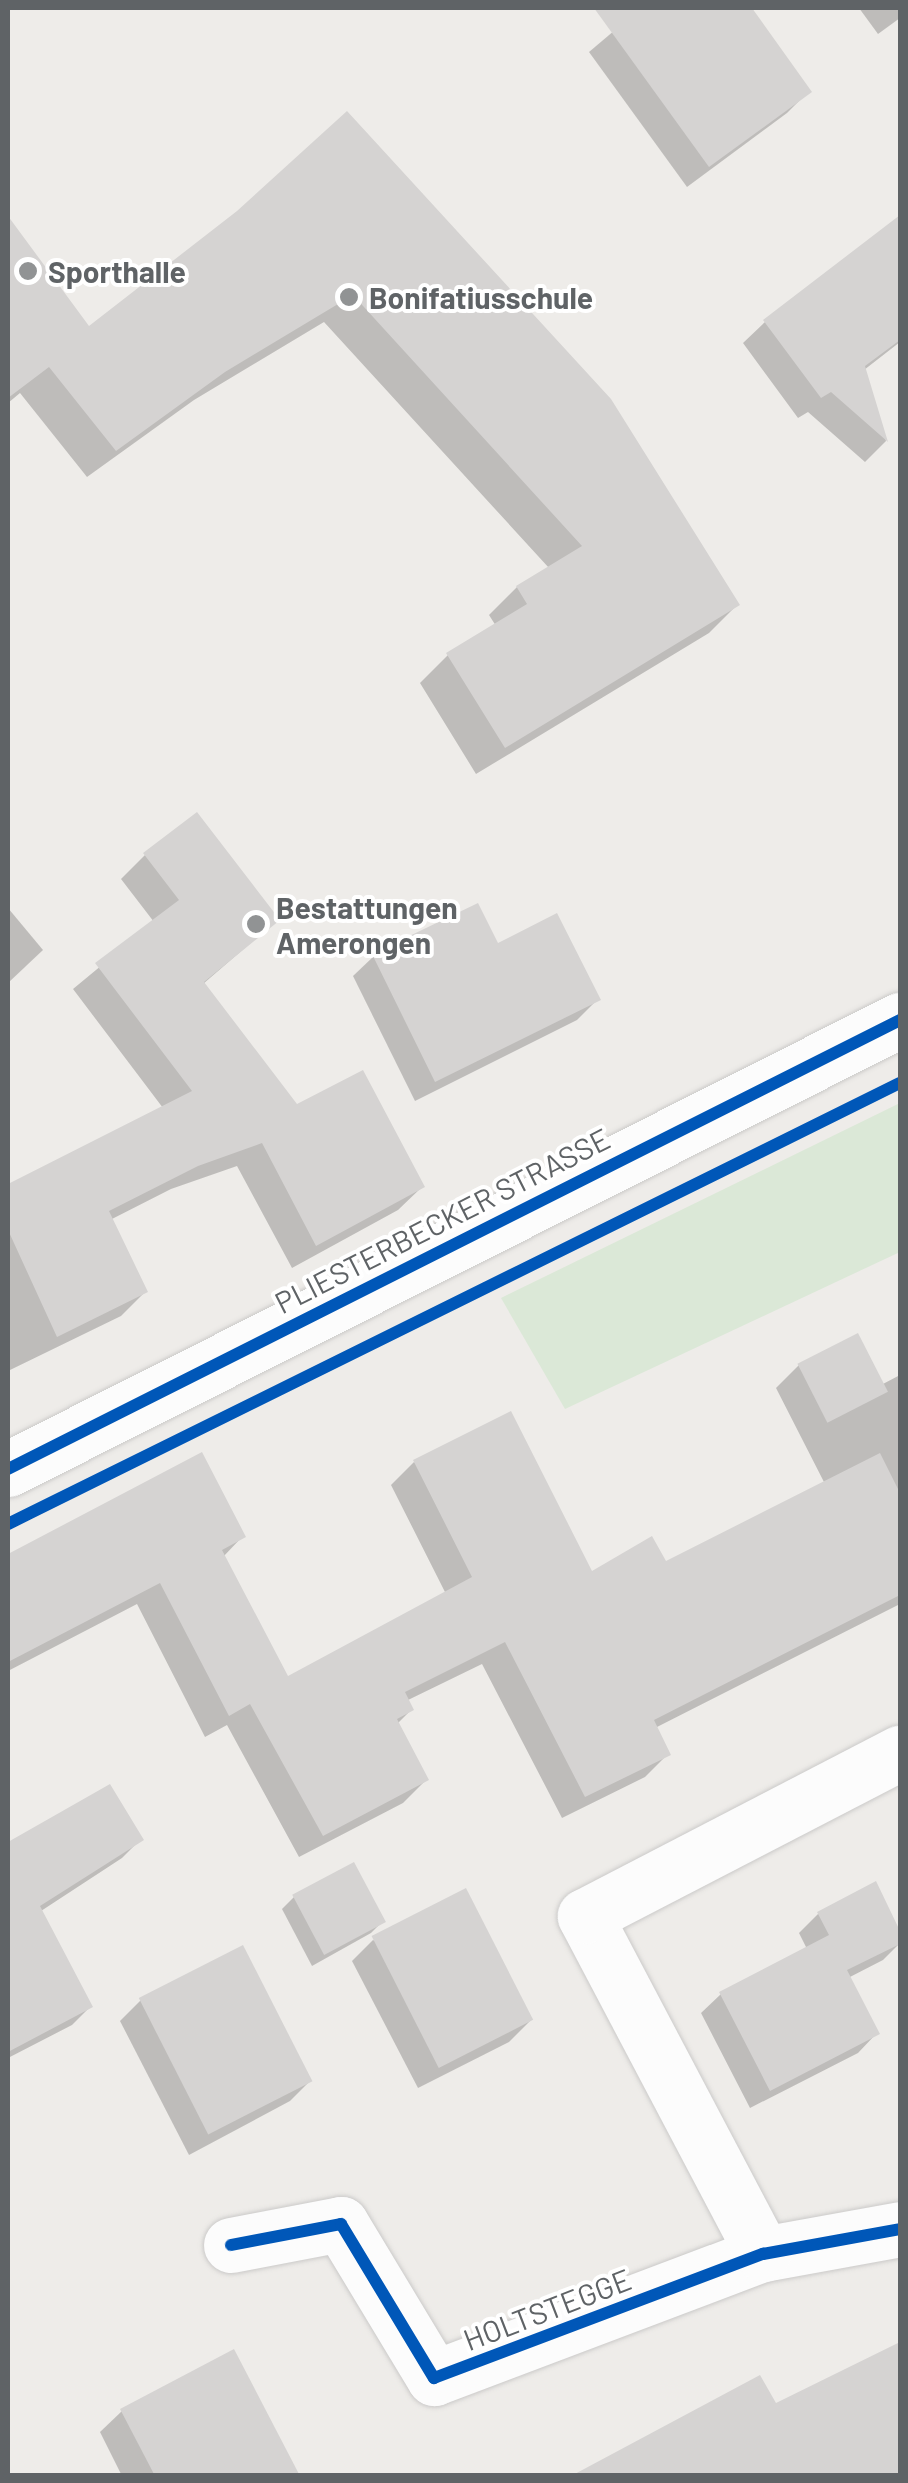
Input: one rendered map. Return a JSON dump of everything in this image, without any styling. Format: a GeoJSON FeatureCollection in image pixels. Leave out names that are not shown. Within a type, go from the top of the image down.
{"type":"FeatureCollection","features":[{"type":"Feature","properties":{"kind":"street","name":"PLIESTERBECKER STRASSE"},"geometry":{"type":"LineString","coordinates":[[8,1469],[900,1020]]}},
{"type":"Feature","properties":{"kind":"street"},"geometry":{"type":"LineString","coordinates":[[763,2254],[585,1916],[900,1753]]}},
{"type":"Feature","properties":{"kind":"street","name":"HOLTSTEGGE"},"geometry":{"type":"LineString","coordinates":[[231,2245],[341,2224],[434,2378],[763,2254],[900,2228]]}},
{"type":"Feature","properties":{"kind":"green space"},"geometry":{"type":"Polygon","coordinates":[[[900,1103],[900,1252],[565,1409],[501,1298],[900,1103]]]}},
{"type":"Feature","properties":{"kind":"building"},"geometry":{"type":"Polygon","coordinates":[[[594,8],[752,8],[812,92],[709,167],[594,8]]]}},
{"type":"Feature","properties":{"kind":"building"},"geometry":{"type":"Polygon","coordinates":[[[347,111],[611,399],[740,605],[505,748],[446,653],[527,604],[516,586],[582,546],[353,295],[225,372],[116,451],[49,367],[8,398],[8,216],[89,326],[237,211],[347,111]]]}},
{"type":"Feature","properties":{"kind":"building"},"geometry":{"type":"Polygon","coordinates":[[[900,215],[900,340],[865,366],[888,442],[831,392],[821,398],[763,320],[900,215]]]}},
{"type":"Feature","properties":{"kind":"building"},"geometry":{"type":"Polygon","coordinates":[[[197,812],[280,920],[204,982],[297,1104],[363,1070],[425,1187],[316,1246],[262,1143],[198,1166],[109,1211],[148,1292],[57,1337],[8,1230],[8,1184],[192,1091],[95,963],[179,900],[143,853],[197,812]]]}},
{"type":"Feature","properties":{"kind":"building"},"geometry":{"type":"Polygon","coordinates":[[[478,903],[498,943],[557,913],[601,1000],[435,1082],[372,954],[478,903]]]}},
{"type":"Feature","properties":{"kind":"building"},"geometry":{"type":"Polygon","coordinates":[[[858,1333],[888,1392],[827,1423],[797,1364],[858,1333]]]}},
{"type":"Feature","properties":{"kind":"building"},"geometry":{"type":"Polygon","coordinates":[[[511,1411],[592,1571],[652,1536],[666,1561],[880,1453],[900,1493],[900,1595],[654,1720],[671,1755],[585,1797],[505,1642],[405,1692],[414,1710],[397,1719],[429,1780],[323,1836],[250,1704],[229,1716],[160,1583],[8,1662],[8,1554],[202,1452],[246,1537],[222,1550],[288,1676],[472,1577],[413,1460],[511,1411]]]}},
{"type":"Feature","properties":{"kind":"building"},"geometry":{"type":"Polygon","coordinates":[[[110,1784],[144,1840],[40,1906],[93,2007],[8,2052],[8,1842],[110,1784]]]}},
{"type":"Feature","properties":{"kind":"building"},"geometry":{"type":"Polygon","coordinates":[[[354,1862],[386,1922],[324,1955],[292,1895],[354,1862]]]}},
{"type":"Feature","properties":{"kind":"building"},"geometry":{"type":"Polygon","coordinates":[[[876,1881],[900,1931],[900,1944],[847,1970],[880,2034],[770,2091],[719,1992],[829,1935],[817,1912],[876,1881]]]}},
{"type":"Feature","properties":{"kind":"building"},"geometry":{"type":"Polygon","coordinates":[[[466,1888],[533,2020],[439,2068],[372,1936],[466,1888]]]}},
{"type":"Feature","properties":{"kind":"building"},"geometry":{"type":"Polygon","coordinates":[[[243,1945],[312,2081],[208,2134],[139,1998],[243,1945]]]}},
{"type":"Feature","properties":{"kind":"building"},"geometry":{"type":"Polygon","coordinates":[[[900,2342],[900,2476],[571,2476],[760,2375],[776,2403],[900,2342]]]}},
{"type":"Feature","properties":{"kind":"building"},"geometry":{"type":"Polygon","coordinates":[[[234,2349],[300,2476],[155,2476],[120,2409],[234,2349]]]}},
{"type":"Feature","properties":{"kind":"cycle path"},"geometry":{"type":"LineString","coordinates":[[8,1469],[900,1020]]}},
{"type":"Feature","properties":{"kind":"cycle path"},"geometry":{"type":"LineString","coordinates":[[8,1524],[900,1083]]}},
{"type":"Feature","properties":{"kind":"cycle path"},"geometry":{"type":"LineString","coordinates":[[231,2245],[341,2224],[434,2378],[763,2254],[900,2229]]}},
{"type":"Feature","properties":{"kind":"place","name":"Sporthalle"},"geometry":{"type":"Point","coordinates":[28,271]}},
{"type":"Feature","properties":{"kind":"place","name":"Bonifatiusschule"},"geometry":{"type":"Point","coordinates":[349,297]}},
{"type":"Feature","properties":{"kind":"place","name":"Bestattungen Amerongen"},"geometry":{"type":"Point","coordinates":[256,924]}}]}
